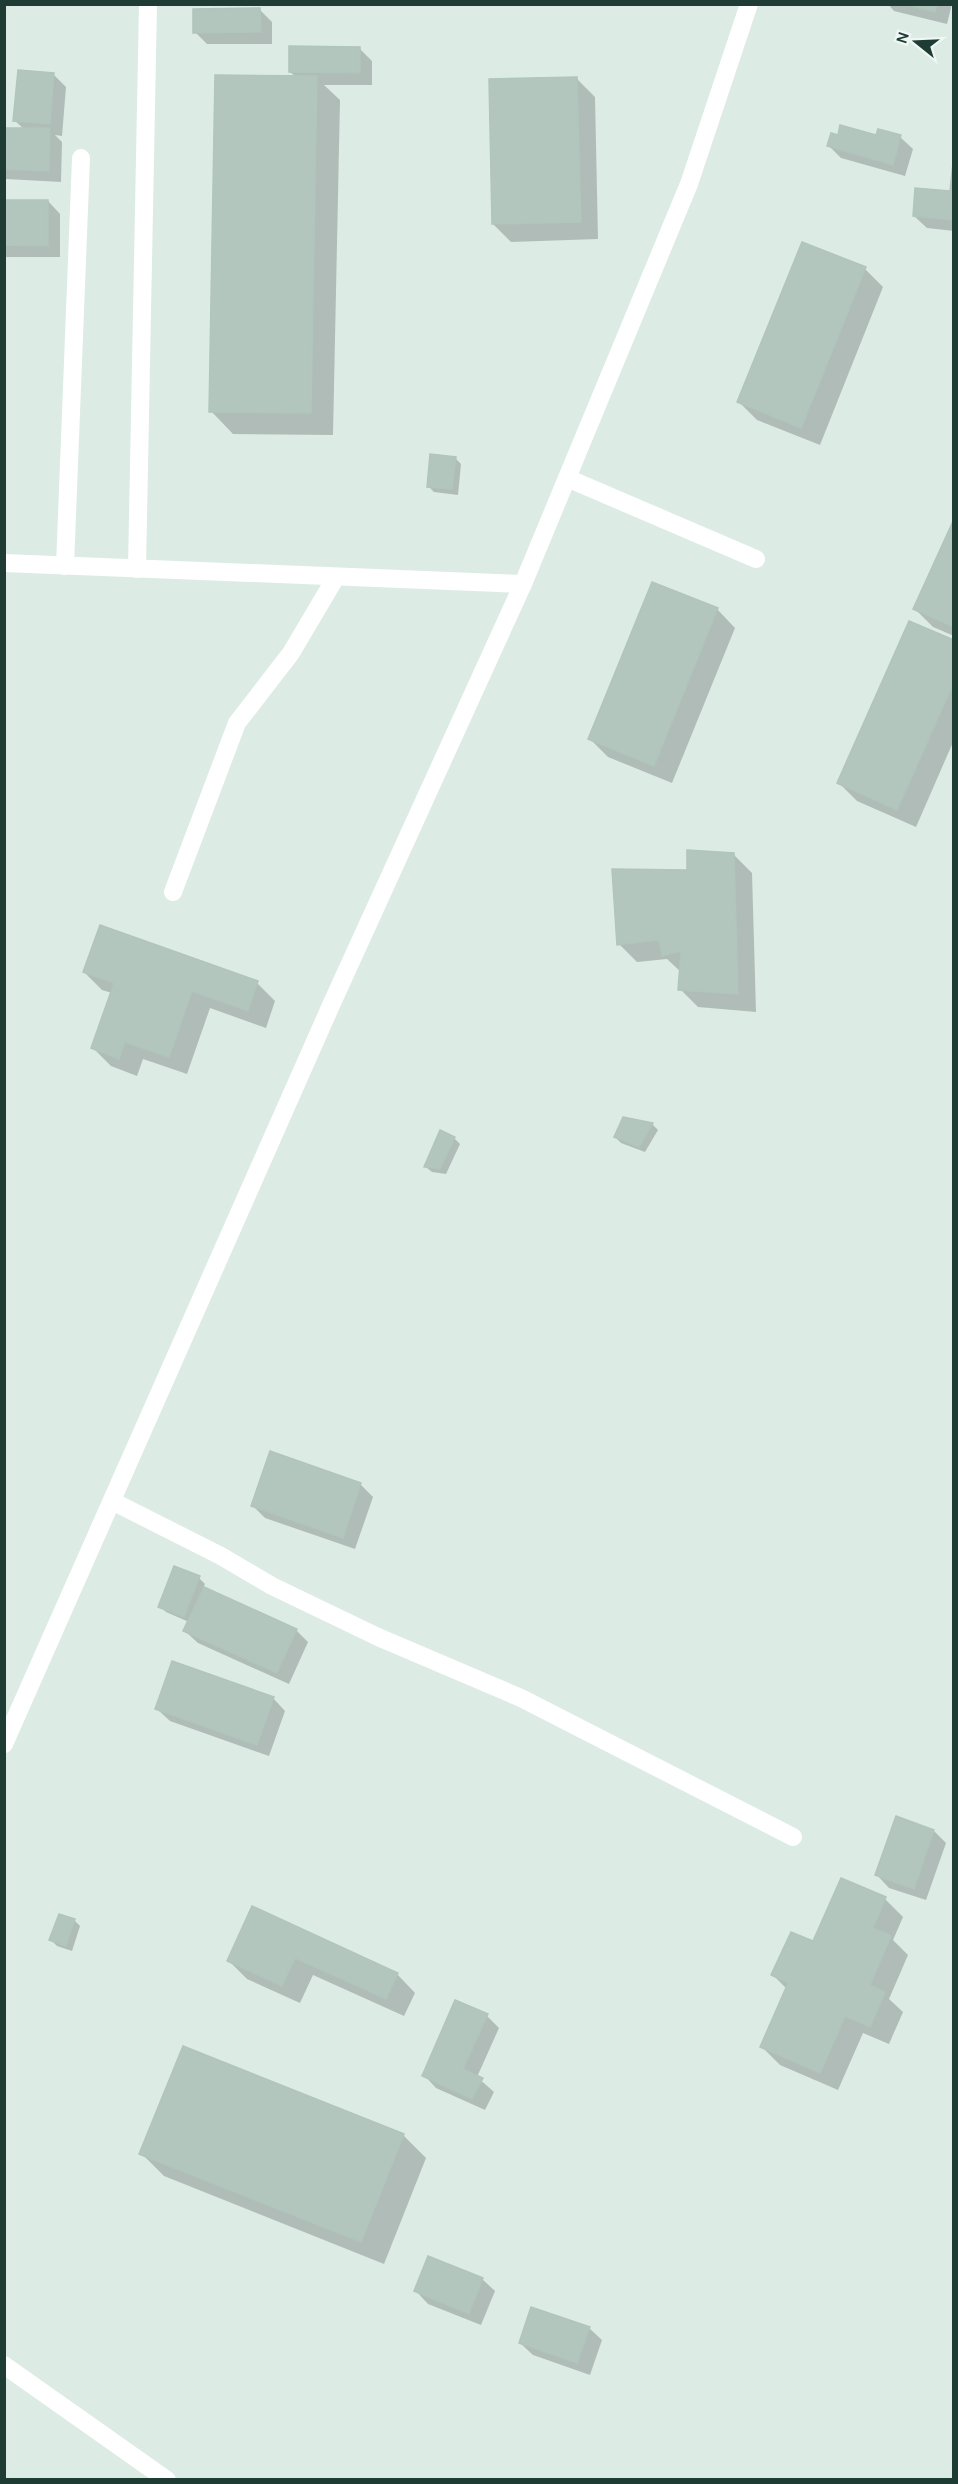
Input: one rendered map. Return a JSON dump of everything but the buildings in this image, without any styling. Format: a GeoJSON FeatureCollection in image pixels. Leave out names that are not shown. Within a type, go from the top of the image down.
{"type":"FeatureCollection","features":[{"type":"Feature","properties":{"kind":"street"},"geometry":{"type":"LineString","coordinates":[[136,569],[148,4]]}},
{"type":"Feature","properties":{"kind":"street"},"geometry":{"type":"LineString","coordinates":[[4,1744],[337,993],[523,584],[689,184],[749,4]]}},
{"type":"Feature","properties":{"kind":"street"},"geometry":{"type":"LineString","coordinates":[[65,566],[81,158]]}},
{"type":"Feature","properties":{"kind":"street"},"geometry":{"type":"LineString","coordinates":[[567,478],[756,559]]}},
{"type":"Feature","properties":{"kind":"street"},"geometry":{"type":"LineString","coordinates":[[4,563],[523,584]]}},
{"type":"Feature","properties":{"kind":"street"},"geometry":{"type":"LineString","coordinates":[[173,892],[237,723],[291,653],[336,577]]}},
{"type":"Feature","properties":{"kind":"street"},"geometry":{"type":"LineString","coordinates":[[112,1501],[221,1556],[272,1586],[378,1637],[521,1698],[793,1837]]}},
{"type":"Feature","properties":{"kind":"street"},"geometry":{"type":"LineString","coordinates":[[4,2365],[167,2480]]}}]}
